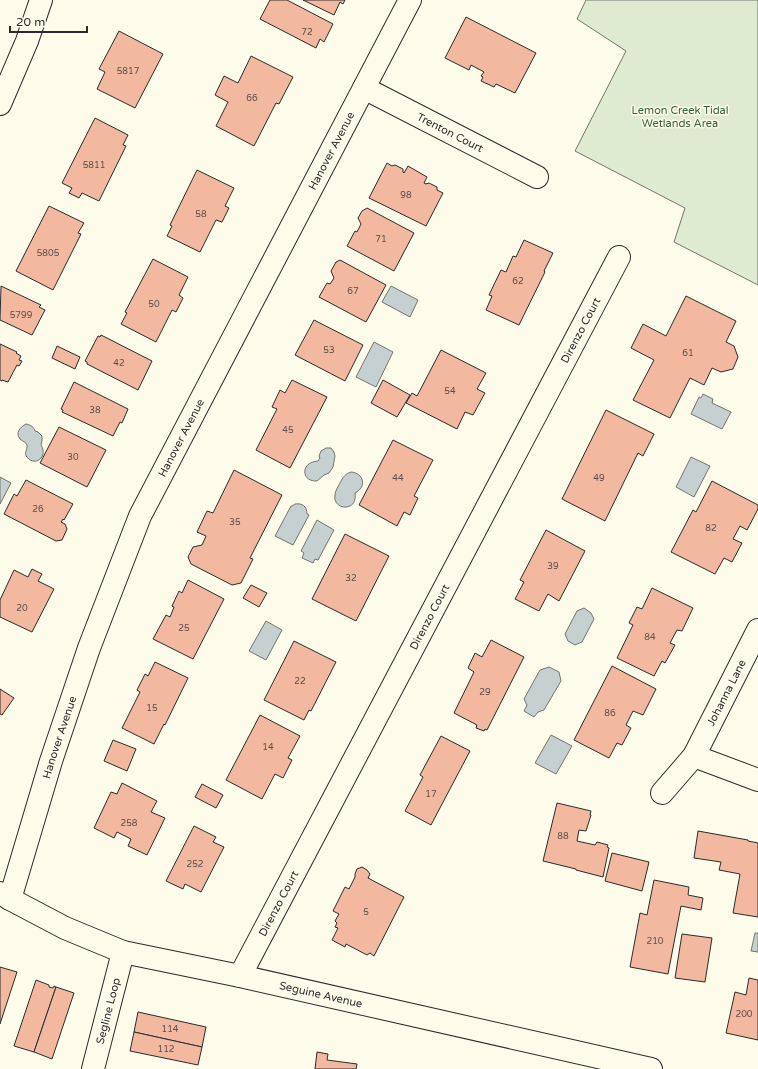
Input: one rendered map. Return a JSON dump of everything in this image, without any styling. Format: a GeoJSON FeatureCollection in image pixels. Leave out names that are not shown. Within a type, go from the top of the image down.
{"type":"FeatureCollection","features":[{"type":"Feature","properties":{"kind":"street"},"geometry":{"type":"LineString","coordinates":[[0,104],[27,41],[41,0]]}},
{"type":"Feature","properties":{"kind":"street","name":"Hanover Avenue"},"geometry":{"type":"LineString","coordinates":[[5,896],[84,662],[140,516],[410,0]]}},
{"type":"Feature","properties":{"kind":"street","name":"Trenton Court"},"geometry":{"type":"LineString","coordinates":[[364,88],[536,177]]}},
{"type":"Feature","properties":{"kind":"street","name":"Direnzo Court"},"geometry":{"type":"LineString","coordinates":[[240,976],[619,257]]}},
{"type":"Feature","properties":{"kind":"street","name":"Johanna Lane"},"geometry":{"type":"LineString","coordinates":[[662,793],[694,756],[758,630]]}},
{"type":"Feature","properties":{"kind":"street"},"geometry":{"type":"LineString","coordinates":[[694,756],[758,780]]}},
{"type":"Feature","properties":{"kind":"street","name":"Seguine Avenue"},"geometry":{"type":"LineString","coordinates":[[5,896],[65,928],[124,952],[240,976],[651,1069]]}},
{"type":"Feature","properties":{"kind":"street","name":"Segline Loop"},"geometry":{"type":"LineString","coordinates":[[93,1069],[124,952]]}},
{"type":"Feature","properties":{"kind":"green space","name":"Lemon Creek Tidal Wetlands Area"},"geometry":{"type":"Polygon","coordinates":[[[586,0],[758,0],[758,285],[674,242],[685,208],[575,151],[626,51],[577,19],[586,0]]]}},
{"type":"Feature","properties":{"kind":"shaded area"},"geometry":{"type":"Polygon","coordinates":[[[391,286],[418,300],[410,317],[382,302],[391,286]]]}},
{"type":"Feature","properties":{"kind":"shaded area"},"geometry":{"type":"Polygon","coordinates":[[[374,342],[393,352],[376,387],[356,377],[374,342]]]}},
{"type":"Feature","properties":{"kind":"shaded area"},"geometry":{"type":"Polygon","coordinates":[[[703,394],[713,399],[712,403],[731,412],[722,429],[691,414],[699,397],[701,398],[703,394]]]}},
{"type":"Feature","properties":{"kind":"shaded area"},"geometry":{"type":"Polygon","coordinates":[[[26,424],[32,426],[35,431],[42,436],[42,456],[35,461],[32,461],[27,457],[27,445],[18,435],[20,428],[26,424]]]}},
{"type":"Feature","properties":{"kind":"shaded area"},"geometry":{"type":"Polygon","coordinates":[[[326,448],[331,448],[334,452],[335,456],[333,467],[329,473],[317,481],[308,478],[305,472],[306,468],[312,462],[318,461],[321,451],[326,448]]]}},
{"type":"Feature","properties":{"kind":"shaded area"},"geometry":{"type":"Polygon","coordinates":[[[691,457],[710,466],[694,497],[676,487],[691,457]]]}},
{"type":"Feature","properties":{"kind":"shaded area"},"geometry":{"type":"Polygon","coordinates":[[[351,472],[359,475],[362,484],[359,490],[355,493],[353,504],[345,507],[337,504],[335,495],[343,477],[351,472]]]}},
{"type":"Feature","properties":{"kind":"shaded area"},"geometry":{"type":"Polygon","coordinates":[[[0,477],[11,483],[0,504],[0,477]]]}},
{"type":"Feature","properties":{"kind":"shaded area"},"geometry":{"type":"Polygon","coordinates":[[[295,504],[304,506],[307,514],[309,515],[293,545],[275,536],[291,506],[295,504]]]}},
{"type":"Feature","properties":{"kind":"shaded area"},"geometry":{"type":"Polygon","coordinates":[[[317,520],[334,530],[318,560],[315,559],[313,563],[302,558],[304,553],[301,551],[317,520]]]}},
{"type":"Feature","properties":{"kind":"shaded area"},"geometry":{"type":"Polygon","coordinates":[[[584,608],[591,613],[594,619],[582,642],[575,645],[568,641],[565,634],[577,611],[584,608]]]}},
{"type":"Feature","properties":{"kind":"shaded area"},"geometry":{"type":"Polygon","coordinates":[[[266,621],[282,630],[266,660],[249,651],[266,621]]]}},
{"type":"Feature","properties":{"kind":"shaded area"},"geometry":{"type":"Polygon","coordinates":[[[549,667],[559,672],[561,681],[544,710],[538,712],[534,717],[524,711],[527,705],[524,699],[540,670],[549,667]]]}},
{"type":"Feature","properties":{"kind":"shaded area"},"geometry":{"type":"Polygon","coordinates":[[[551,735],[572,746],[556,774],[535,763],[551,735]]]}},
{"type":"Feature","properties":{"kind":"shaded area"},"geometry":{"type":"Polygon","coordinates":[[[755,933],[758,933],[758,952],[751,951],[755,933]]]}},
{"type":"Feature","properties":{"kind":"building"},"geometry":{"type":"Polygon","coordinates":[[[270,0],[287,0],[333,24],[324,42],[320,39],[316,48],[260,19],[270,0]]]}},
{"type":"Feature","properties":{"kind":"building"},"geometry":{"type":"Polygon","coordinates":[[[303,0],[345,0],[343,4],[340,2],[334,15],[303,0]]]}},
{"type":"Feature","properties":{"kind":"building"},"geometry":{"type":"Polygon","coordinates":[[[466,17],[536,53],[515,93],[496,84],[494,87],[481,81],[483,77],[481,76],[484,72],[471,65],[469,70],[445,58],[466,17]]]}},
{"type":"Feature","properties":{"kind":"building"},"geometry":{"type":"Polygon","coordinates":[[[119,31],[163,54],[135,108],[97,89],[105,72],[99,69],[119,31]]]}},
{"type":"Feature","properties":{"kind":"building"},"geometry":{"type":"Polygon","coordinates":[[[251,56],[293,77],[279,104],[276,103],[254,146],[216,126],[228,102],[215,95],[224,76],[238,83],[251,56]]]}},
{"type":"Feature","properties":{"kind":"building"},"geometry":{"type":"Polygon","coordinates":[[[95,118],[128,135],[123,145],[126,146],[99,201],[82,193],[79,198],[69,193],[72,188],[62,183],[95,118]]]}},
{"type":"Feature","properties":{"kind":"building"},"geometry":{"type":"Polygon","coordinates":[[[387,163],[403,169],[404,173],[408,166],[427,177],[424,183],[429,183],[437,187],[437,190],[443,193],[426,226],[369,198],[387,163]]]}},
{"type":"Feature","properties":{"kind":"building"},"geometry":{"type":"Polygon","coordinates":[[[197,170],[234,188],[225,206],[229,208],[222,222],[216,220],[200,252],[167,236],[172,226],[170,225],[197,170]]]}},
{"type":"Feature","properties":{"kind":"building"},"geometry":{"type":"Polygon","coordinates":[[[49,206],[84,223],[78,233],[81,234],[53,290],[16,271],[49,206]]]}},
{"type":"Feature","properties":{"kind":"building"},"geometry":{"type":"Polygon","coordinates":[[[367,208],[414,233],[394,271],[347,246],[355,231],[357,232],[361,224],[358,218],[362,211],[367,208]]]}},
{"type":"Feature","properties":{"kind":"building"},"geometry":{"type":"Polygon","coordinates":[[[524,240],[553,253],[519,325],[486,310],[492,296],[489,295],[501,270],[506,272],[513,256],[516,257],[524,240]]]}},
{"type":"Feature","properties":{"kind":"building"},"geometry":{"type":"Polygon","coordinates":[[[153,259],[188,277],[179,295],[183,298],[176,312],[172,310],[156,342],[121,324],[127,313],[125,312],[153,259]]]}},
{"type":"Feature","properties":{"kind":"building"},"geometry":{"type":"Polygon","coordinates":[[[340,260],[386,285],[366,322],[319,297],[327,283],[330,284],[334,278],[331,271],[336,262],[340,260]]]}},
{"type":"Feature","properties":{"kind":"building"},"geometry":{"type":"Polygon","coordinates":[[[1,286],[41,305],[39,307],[45,310],[32,335],[0,320],[1,286]]]}},
{"type":"Feature","properties":{"kind":"building"},"geometry":{"type":"Polygon","coordinates":[[[686,296],[736,321],[726,342],[734,346],[738,357],[733,369],[721,372],[712,368],[704,385],[690,378],[670,418],[633,400],[654,360],[631,348],[643,324],[666,336],[686,296]]]}},
{"type":"Feature","properties":{"kind":"building"},"geometry":{"type":"Polygon","coordinates":[[[314,320],[363,345],[345,381],[295,355],[314,320]]]}},
{"type":"Feature","properties":{"kind":"building"},"geometry":{"type":"Polygon","coordinates":[[[101,335],[152,361],[138,390],[87,364],[85,361],[98,336],[100,337],[101,335]]]}},
{"type":"Feature","properties":{"kind":"building"},"geometry":{"type":"Polygon","coordinates":[[[0,344],[17,352],[16,353],[21,356],[19,360],[22,361],[19,366],[17,365],[8,382],[0,380],[0,344]]]}},
{"type":"Feature","properties":{"kind":"building"},"geometry":{"type":"Polygon","coordinates":[[[57,346],[80,357],[75,369],[52,358],[57,346]]]}},
{"type":"Feature","properties":{"kind":"building"},"geometry":{"type":"Polygon","coordinates":[[[441,350],[486,373],[477,389],[485,393],[473,415],[465,412],[457,429],[406,403],[412,393],[417,396],[441,350]]]}},
{"type":"Feature","properties":{"kind":"building"},"geometry":{"type":"Polygon","coordinates":[[[292,380],[327,397],[290,468],[256,450],[277,409],[272,407],[280,390],[285,393],[292,380]]]}},
{"type":"Feature","properties":{"kind":"building"},"geometry":{"type":"Polygon","coordinates":[[[383,380],[410,395],[397,417],[371,403],[383,380]]]}},
{"type":"Feature","properties":{"kind":"building"},"geometry":{"type":"Polygon","coordinates":[[[74,382],[128,409],[122,423],[120,422],[113,436],[62,412],[63,410],[61,409],[74,382]]]}},
{"type":"Feature","properties":{"kind":"building"},"geometry":{"type":"Polygon","coordinates":[[[606,410],[654,434],[643,456],[638,453],[605,521],[562,499],[606,410]]]}},
{"type":"Feature","properties":{"kind":"building"},"geometry":{"type":"Polygon","coordinates":[[[59,427],[106,450],[87,487],[40,463],[59,427]]]}},
{"type":"Feature","properties":{"kind":"building"},"geometry":{"type":"Polygon","coordinates":[[[393,440],[433,460],[414,496],[418,498],[410,515],[404,512],[397,526],[359,505],[393,440]]]}},
{"type":"Feature","properties":{"kind":"building"},"geometry":{"type":"Polygon","coordinates":[[[234,470],[282,495],[250,558],[253,559],[241,583],[232,585],[191,564],[188,557],[193,547],[202,545],[206,536],[197,532],[207,511],[213,513],[234,470]]]}},
{"type":"Feature","properties":{"kind":"building"},"geometry":{"type":"Polygon","coordinates":[[[26,480],[73,504],[64,520],[63,519],[61,522],[65,524],[67,529],[62,540],[56,541],[4,514],[14,494],[17,496],[26,480]]]}},
{"type":"Feature","properties":{"kind":"building"},"geometry":{"type":"Polygon","coordinates":[[[712,481],[758,505],[758,509],[747,530],[740,526],[733,539],[742,543],[732,562],[724,558],[715,574],[671,552],[693,510],[696,512],[712,481]]]}},
{"type":"Feature","properties":{"kind":"building"},"geometry":{"type":"Polygon","coordinates":[[[546,530],[585,551],[559,601],[548,594],[539,611],[515,599],[524,582],[520,580],[546,530]]]}},
{"type":"Feature","properties":{"kind":"building"},"geometry":{"type":"Polygon","coordinates":[[[345,534],[389,556],[356,621],[312,599],[345,534]]]}},
{"type":"Feature","properties":{"kind":"building"},"geometry":{"type":"Polygon","coordinates":[[[32,569],[42,574],[38,581],[54,589],[32,632],[0,617],[0,600],[14,570],[28,577],[32,569]]]}},
{"type":"Feature","properties":{"kind":"building"},"geometry":{"type":"Polygon","coordinates":[[[188,580],[224,599],[193,659],[153,639],[166,615],[170,617],[174,607],[172,606],[179,591],[182,593],[188,580]]]}},
{"type":"Feature","properties":{"kind":"building"},"geometry":{"type":"Polygon","coordinates":[[[251,585],[267,593],[259,607],[243,598],[251,585]]]}},
{"type":"Feature","properties":{"kind":"building"},"geometry":{"type":"Polygon","coordinates":[[[652,588],[693,608],[682,631],[677,630],[670,643],[675,645],[665,663],[662,661],[654,676],[617,658],[633,625],[629,623],[637,607],[642,609],[652,588]]]}},
{"type":"Feature","properties":{"kind":"building"},"geometry":{"type":"Polygon","coordinates":[[[491,640],[524,657],[487,730],[485,729],[484,731],[476,728],[477,725],[454,713],[474,672],[468,668],[475,653],[482,657],[491,640]]]}},
{"type":"Feature","properties":{"kind":"building"},"geometry":{"type":"Polygon","coordinates":[[[294,641],[336,662],[311,711],[309,710],[304,720],[264,700],[294,641]]]}},
{"type":"Feature","properties":{"kind":"building"},"geometry":{"type":"Polygon","coordinates":[[[155,662],[188,678],[154,744],[122,728],[140,692],[137,690],[145,674],[148,676],[155,662]]]}},
{"type":"Feature","properties":{"kind":"building"},"geometry":{"type":"Polygon","coordinates":[[[612,666],[656,689],[643,715],[633,711],[626,725],[631,728],[622,745],[617,743],[609,758],[574,740],[612,666]]]}},
{"type":"Feature","properties":{"kind":"building"},"geometry":{"type":"Polygon","coordinates":[[[0,689],[14,698],[2,715],[0,714],[0,689]]]}},
{"type":"Feature","properties":{"kind":"building"},"geometry":{"type":"Polygon","coordinates":[[[260,715],[300,736],[288,758],[292,760],[283,778],[275,774],[262,799],[226,780],[260,715]]]}},
{"type":"Feature","properties":{"kind":"building"},"geometry":{"type":"Polygon","coordinates":[[[441,736],[470,751],[431,825],[405,811],[423,777],[420,775],[441,736]]]}},
{"type":"Feature","properties":{"kind":"building"},"geometry":{"type":"Polygon","coordinates":[[[113,740],[136,749],[127,771],[104,761],[113,740]]]}},
{"type":"Feature","properties":{"kind":"building"},"geometry":{"type":"Polygon","coordinates":[[[122,783],[157,801],[151,812],[165,818],[147,855],[128,846],[131,839],[117,832],[114,838],[94,828],[111,792],[117,794],[122,783]]]}},
{"type":"Feature","properties":{"kind":"building"},"geometry":{"type":"Polygon","coordinates":[[[202,784],[223,795],[216,808],[195,797],[202,784]]]}},
{"type":"Feature","properties":{"kind":"building"},"geometry":{"type":"Polygon","coordinates":[[[557,803],[591,811],[586,831],[579,830],[577,841],[595,845],[597,842],[608,845],[607,847],[609,848],[603,877],[543,861],[557,803]]]}},
{"type":"Feature","properties":{"kind":"building"},"geometry":{"type":"Polygon","coordinates":[[[194,826],[216,837],[213,842],[224,847],[201,892],[185,884],[183,889],[166,881],[194,826]]]}},
{"type":"Feature","properties":{"kind":"building"},"geometry":{"type":"Polygon","coordinates":[[[698,831],[758,843],[758,917],[733,913],[740,874],[719,870],[721,862],[694,858],[698,831]]]}},
{"type":"Feature","properties":{"kind":"building"},"geometry":{"type":"Polygon","coordinates":[[[612,853],[649,862],[642,891],[605,881],[612,853]]]}},
{"type":"Feature","properties":{"kind":"building"},"geometry":{"type":"Polygon","coordinates":[[[362,867],[370,874],[368,878],[404,897],[374,956],[370,953],[367,955],[346,944],[345,947],[332,940],[338,928],[335,927],[337,923],[335,921],[339,914],[333,911],[345,887],[349,889],[357,869],[362,867]]]}},
{"type":"Feature","properties":{"kind":"building"},"geometry":{"type":"Polygon","coordinates":[[[654,880],[689,887],[688,895],[703,898],[701,910],[681,906],[668,974],[630,967],[640,913],[647,915],[654,880]]]}},
{"type":"Feature","properties":{"kind":"building"},"geometry":{"type":"Polygon","coordinates":[[[682,934],[712,938],[705,982],[675,978],[682,934]]]}},
{"type":"Feature","properties":{"kind":"building"},"geometry":{"type":"Polygon","coordinates":[[[0,967],[17,972],[0,1024],[0,967]]]}},
{"type":"Feature","properties":{"kind":"building"},"geometry":{"type":"Polygon","coordinates":[[[749,978],[758,980],[758,1040],[726,1033],[735,992],[746,995],[749,978]]]}},
{"type":"Feature","properties":{"kind":"building"},"geometry":{"type":"Polygon","coordinates":[[[36,980],[49,985],[49,987],[56,987],[34,1052],[14,1046],[36,980]]]}},
{"type":"Feature","properties":{"kind":"building"},"geometry":{"type":"Polygon","coordinates":[[[56,987],[74,993],[52,1059],[34,1052],[56,987]]]}},
{"type":"Feature","properties":{"kind":"building"},"geometry":{"type":"Polygon","coordinates":[[[138,1012],[206,1027],[202,1047],[134,1032],[138,1012]]]}},
{"type":"Feature","properties":{"kind":"building"},"geometry":{"type":"Polygon","coordinates":[[[134,1032],[202,1047],[198,1065],[130,1051],[134,1032]]]}},
{"type":"Feature","properties":{"kind":"building"},"geometry":{"type":"Polygon","coordinates":[[[317,1052],[328,1054],[327,1060],[357,1064],[356,1069],[315,1069],[317,1052]]]}}]}
